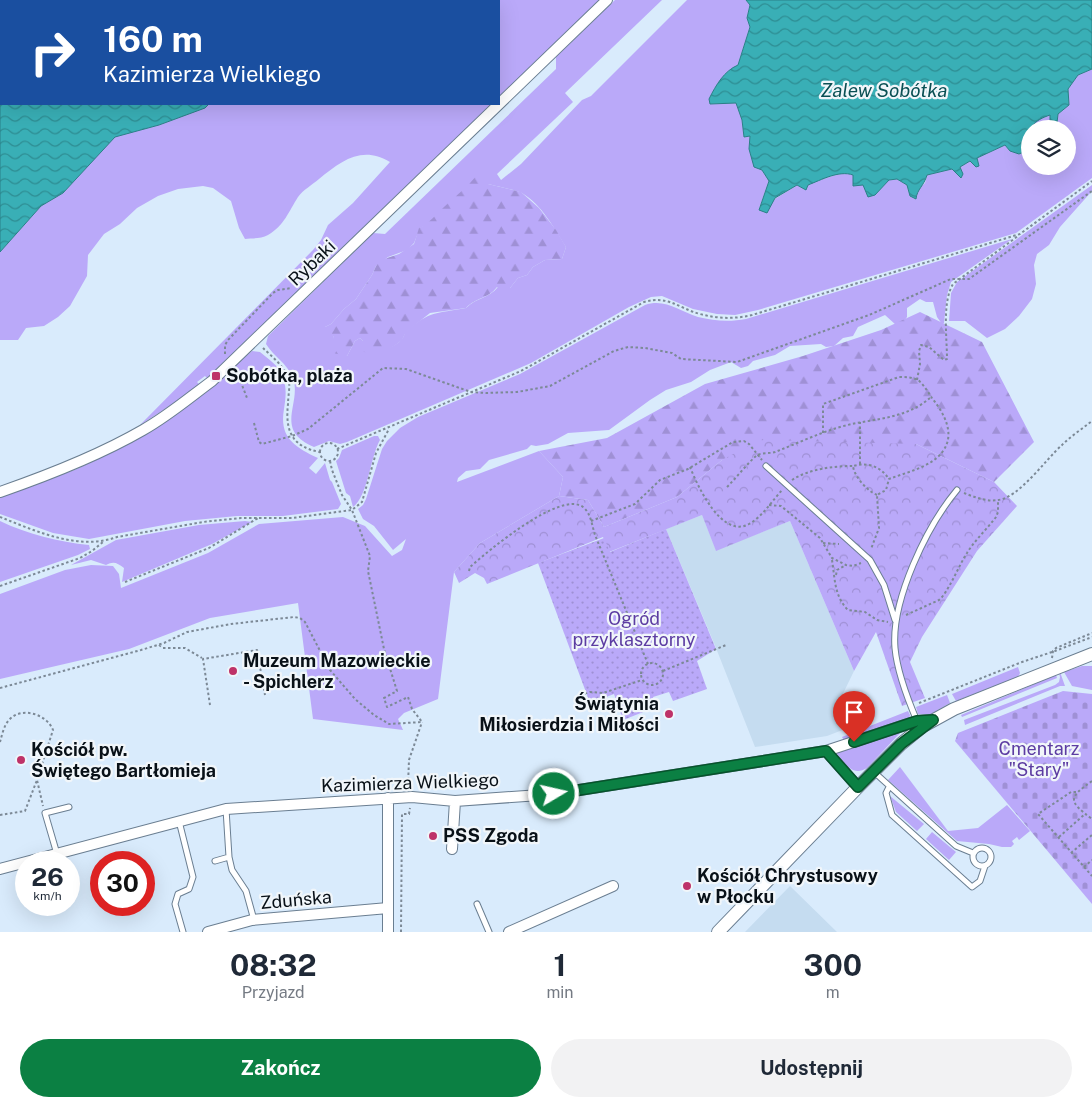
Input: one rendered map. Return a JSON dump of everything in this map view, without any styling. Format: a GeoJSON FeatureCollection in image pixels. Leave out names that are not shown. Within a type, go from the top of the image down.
{"type":"FeatureCollection","features":[{"type":"Feature","properties":{"kind":"street","name":"Rybaki"},"geometry":{"type":"LineString","coordinates":[[500,103],[607,0]]}},
{"type":"Feature","properties":{"kind":"street","name":"Rybaki"},"geometry":{"type":"LineString","coordinates":[[0,492],[99,453],[176,409],[212,381],[498,105]]}},
{"type":"Feature","properties":{"kind":"street","name":"Kazimierza Wielkiego"},"geometry":{"type":"LineString","coordinates":[[68,851],[226,809],[388,798],[412,797],[455,801],[554,794],[826,751],[917,721],[933,720],[954,709],[1092,654]]}},
{"type":"Feature","properties":{"kind":"street"},"geometry":{"type":"LineString","coordinates":[[718,932],[901,744],[933,720]]}},
{"type":"Feature","properties":{"kind":"street"},"geometry":{"type":"LineString","coordinates":[[826,751],[858,787]]}},
{"type":"Feature","properties":{"kind":"street"},"geometry":{"type":"LineString","coordinates":[[388,798],[388,932]]}},
{"type":"Feature","properties":{"kind":"street"},"geometry":{"type":"LineString","coordinates":[[452,849],[455,801]]}},
{"type":"Feature","properties":{"kind":"street","name":"Kazimierza Wielkiego"},"geometry":{"type":"LineString","coordinates":[[0,869],[15,865]]}},
{"type":"Feature","properties":{"kind":"street"},"geometry":{"type":"LineString","coordinates":[[510,932],[613,886]]}},
{"type":"Feature","properties":{"kind":"street","name":"Zduńska"},"geometry":{"type":"LineString","coordinates":[[208,932],[254,920],[388,908]]}},
{"type":"Feature","properties":{"kind":"lane"},"geometry":{"type":"LineString","coordinates":[[766,466],[867,556],[884,585],[896,618]]}},
{"type":"Feature","properties":{"kind":"lane"},"geometry":{"type":"LineString","coordinates":[[917,721],[897,661],[895,649],[896,618],[924,542],[938,515],[958,490]]}},
{"type":"Feature","properties":{"kind":"lane"},"geometry":{"type":"LineString","coordinates":[[873,772],[956,846],[973,853]]}},
{"type":"Feature","properties":{"kind":"lane"},"geometry":{"type":"LineString","coordinates":[[889,786],[886,794],[892,815],[972,887],[980,881],[985,866],[991,859],[988,851],[980,848],[973,853]]}},
{"type":"Feature","properties":{"kind":"lane"},"geometry":{"type":"LineString","coordinates":[[56,851],[45,813],[69,807]]}},
{"type":"Feature","properties":{"kind":"lane"},"geometry":{"type":"LineString","coordinates":[[226,809],[229,857],[232,870],[246,891],[254,920]]}},
{"type":"Feature","properties":{"kind":"lane"},"geometry":{"type":"LineString","coordinates":[[179,821],[193,877],[189,889],[178,894],[175,904],[183,932]]}},
{"type":"Feature","properties":{"kind":"lane"},"geometry":{"type":"LineString","coordinates":[[973,853],[973,862],[985,866]]}},
{"type":"Feature","properties":{"kind":"lane"},"geometry":{"type":"LineString","coordinates":[[215,861],[229,857]]}},
{"type":"Feature","properties":{"kind":"lane"},"geometry":{"type":"LineString","coordinates":[[477,904],[489,932]]}},
{"type":"Feature","properties":{"kind":"path"},"geometry":{"type":"LineString","coordinates":[[917,380],[920,364],[919,351],[922,345],[929,347],[944,360],[947,359],[949,291],[957,279],[1012,242],[1020,234],[1092,181]]}},
{"type":"Feature","properties":{"kind":"path"},"geometry":{"type":"LineString","coordinates":[[254,423],[259,442],[262,444],[292,436],[308,429],[383,368],[406,369],[471,392],[518,392],[550,386],[614,350],[628,347],[672,353],[681,359],[737,362],[869,314],[951,279],[969,279],[1092,191]]}},
{"type":"Feature","properties":{"kind":"path"},"geometry":{"type":"LineString","coordinates":[[337,448],[521,370],[644,302],[659,299],[665,300],[703,315],[737,318],[1020,234]]}},
{"type":"Feature","properties":{"kind":"path"},"geometry":{"type":"LineString","coordinates":[[255,340],[279,363],[289,381],[287,420],[292,436],[300,446],[320,452]]}},
{"type":"Feature","properties":{"kind":"path"},"geometry":{"type":"LineString","coordinates":[[823,434],[823,404],[896,377],[917,380],[924,386],[942,411],[948,434],[945,447],[932,461],[889,479]]}},
{"type":"Feature","properties":{"kind":"path"},"geometry":{"type":"LineString","coordinates":[[728,486],[758,454],[773,453],[798,442],[860,422],[891,417],[919,407],[932,397]]}},
{"type":"Feature","properties":{"kind":"path"},"geometry":{"type":"LineString","coordinates":[[958,490],[981,499],[998,500],[1016,491],[1062,445],[1092,421]]}},
{"type":"Feature","properties":{"kind":"path"},"geometry":{"type":"LineString","coordinates":[[860,422],[860,464]]}},
{"type":"Feature","properties":{"kind":"path"},"geometry":{"type":"LineString","coordinates":[[0,517],[52,536],[87,542],[103,542],[117,537],[203,522],[258,518],[292,518],[352,510],[362,502],[376,453],[390,427]]}},
{"type":"Feature","properties":{"kind":"path"},"geometry":{"type":"LineString","coordinates":[[591,521],[635,504],[660,480],[690,467],[732,442],[744,441],[749,444],[766,466]]}},
{"type":"Feature","properties":{"kind":"path"},"geometry":{"type":"LineString","coordinates":[[330,461],[323,459],[320,452],[322,447],[332,444],[337,448]]}},
{"type":"Feature","properties":{"kind":"path"},"geometry":{"type":"LineString","coordinates":[[330,461],[337,456],[337,448]]}},
{"type":"Feature","properties":{"kind":"path"},"geometry":{"type":"LineString","coordinates":[[330,461],[342,495],[352,510],[370,556],[368,571],[384,649],[397,691],[384,698],[387,707],[408,697],[412,709],[422,722]]}},
{"type":"Feature","properties":{"kind":"path"},"geometry":{"type":"LineString","coordinates":[[690,467],[706,498],[720,519],[727,524],[736,526],[744,526],[751,523],[787,485],[799,475],[805,473],[860,464],[876,466],[889,479]]}},
{"type":"Feature","properties":{"kind":"path"},"geometry":{"type":"LineString","coordinates":[[853,466],[853,470],[870,492],[877,495]]}},
{"type":"Feature","properties":{"kind":"path"},"geometry":{"type":"LineString","coordinates":[[877,495],[886,490],[889,479]]}},
{"type":"Feature","properties":{"kind":"path"},"geometry":{"type":"LineString","coordinates":[[832,558],[846,565],[853,566],[867,556],[875,542],[879,528],[877,495]]}},
{"type":"Feature","properties":{"kind":"path"},"geometry":{"type":"LineString","coordinates":[[769,505],[781,506],[824,543],[832,558],[838,596],[848,610],[865,612],[881,621],[902,617],[944,596],[952,578],[971,547],[996,517],[998,500]]}},
{"type":"Feature","properties":{"kind":"path"},"geometry":{"type":"LineString","coordinates":[[469,571],[470,567],[520,527],[569,504],[579,505],[587,512],[591,521],[648,664]]}},
{"type":"Feature","properties":{"kind":"path"},"geometry":{"type":"LineString","coordinates":[[125,582],[209,548],[258,518]]}},
{"type":"Feature","properties":{"kind":"path"},"geometry":{"type":"LineString","coordinates":[[824,543],[839,544],[847,539]]}},
{"type":"Feature","properties":{"kind":"path"},"geometry":{"type":"LineString","coordinates":[[0,586],[80,558],[92,552],[103,542]]}},
{"type":"Feature","properties":{"kind":"path"},"geometry":{"type":"LineString","coordinates":[[836,576],[838,570],[846,565]]}},
{"type":"Feature","properties":{"kind":"path"},"geometry":{"type":"LineString","coordinates":[[0,688],[159,645],[187,632],[294,617],[300,618],[308,627],[330,670],[355,699],[389,724],[422,722]]}},
{"type":"Feature","properties":{"kind":"path"},"geometry":{"type":"LineString","coordinates":[[1055,669],[1052,658],[1053,652],[1060,646],[1092,633]]}},
{"type":"Feature","properties":{"kind":"path"},"geometry":{"type":"LineString","coordinates":[[917,704],[1022,662],[1092,637]]}},
{"type":"Feature","properties":{"kind":"path"},"geometry":{"type":"LineString","coordinates":[[159,645],[163,648],[185,648],[203,659],[210,705]]}},
{"type":"Feature","properties":{"kind":"path"},"geometry":{"type":"LineString","coordinates":[[663,671],[726,645]]}},
{"type":"Feature","properties":{"kind":"path"},"geometry":{"type":"LineString","coordinates":[[203,659],[257,650],[265,695]]}},
{"type":"Feature","properties":{"kind":"path"},"geometry":{"type":"LineString","coordinates":[[655,663],[663,671],[663,678],[655,686],[648,685],[642,680],[641,672],[648,664],[655,663]]}},
{"type":"Feature","properties":{"kind":"path"},"geometry":{"type":"LineString","coordinates":[[580,695],[590,692],[603,693],[642,680]]}},
{"type":"Feature","properties":{"kind":"path"},"geometry":{"type":"LineString","coordinates":[[0,742],[9,719],[23,712],[40,716],[53,730],[25,811],[0,815]]}},
{"type":"Feature","properties":{"kind":"path"},"geometry":{"type":"LineString","coordinates":[[401,932],[402,814],[409,814],[412,788],[408,788],[408,767],[422,722]]}},
{"type":"Feature","properties":{"kind":"path"},"geometry":{"type":"LineString","coordinates":[[37,780],[45,813]]}},
{"type":"Feature","properties":{"kind":"path"},"geometry":{"type":"LineString","coordinates":[[1092,781],[1038,814],[1092,876]]}},
{"type":"Feature","properties":{"kind":"path"},"geometry":{"type":"LineString","coordinates":[[1076,792],[1075,804],[1092,819]]}},
{"type":"Feature","properties":{"kind":"path"},"geometry":{"type":"LineString","coordinates":[[1058,838],[1085,814]]}},
{"type":"Feature","properties":{"kind":"path"},"geometry":{"type":"LineString","coordinates":[[1071,852],[1092,835]]}},
{"type":"Feature","properties":{"kind":"path"},"geometry":{"type":"LineString","coordinates":[[1084,867],[1092,860]]}},
{"type":"Feature","properties":{"kind":"shaded area"},"geometry":{"type":"Polygon","coordinates":[[[702,515],[716,550],[790,521],[854,671],[836,708],[845,729],[827,736],[755,747],[666,529],[702,515]]]}},
{"type":"Feature","properties":{"kind":"shaded area"},"geometry":{"type":"Polygon","coordinates":[[[790,886],[837,932],[745,932],[790,886]]]}},
{"type":"Feature","properties":{"kind":"green space"},"geometry":{"type":"Polygon","coordinates":[[[500,0],[601,0],[500,97],[500,0]]]}},
{"type":"Feature","properties":{"kind":"green space"},"geometry":{"type":"Polygon","coordinates":[[[615,0],[662,0],[565,93],[573,102],[497,174],[501,180],[521,164],[582,100],[591,96],[687,0],[746,0],[750,5],[747,18],[750,27],[738,65],[710,104],[736,102],[742,120],[744,137],[750,136],[749,149],[769,181],[759,209],[797,185],[806,190],[808,185],[831,176],[844,174],[850,174],[860,180],[875,195],[889,180],[897,179],[907,185],[910,196],[925,183],[927,175],[960,167],[970,161],[978,167],[977,158],[1005,145],[1010,151],[1021,153],[1021,175],[1076,175],[1076,120],[1057,120],[1058,114],[1069,105],[1068,89],[1078,75],[1092,69],[1092,178],[1016,233],[758,310],[735,315],[717,314],[693,309],[662,296],[651,297],[629,307],[531,363],[347,442],[340,444],[329,441],[314,447],[302,440],[295,433],[292,425],[295,388],[293,378],[287,368],[266,344],[268,336],[373,233],[385,234],[556,69],[556,57],[615,0]],[[488,184],[467,187],[426,225],[420,228],[414,243],[407,250],[388,257],[376,266],[356,299],[331,324],[325,327],[347,356],[355,341],[360,338],[363,341],[389,348],[401,340],[405,332],[428,316],[466,308],[498,287],[510,288],[518,278],[527,275],[533,267],[545,260],[562,259],[566,247],[547,217],[529,198],[511,189],[488,184]]]}},
{"type":"Feature","properties":{"kind":"green space"},"geometry":{"type":"Polygon","coordinates":[[[208,105],[492,105],[207,378],[205,376],[197,382],[199,384],[179,400],[140,425],[313,250],[321,240],[328,225],[353,203],[390,162],[380,157],[361,155],[352,157],[335,166],[302,192],[286,218],[274,231],[259,238],[245,239],[239,228],[231,201],[213,188],[203,186],[178,189],[158,196],[137,208],[120,224],[104,234],[88,255],[87,276],[70,306],[58,317],[44,326],[26,328],[18,340],[0,340],[0,252],[41,206],[63,193],[115,136],[159,125],[208,105]]]}},
{"type":"Feature","properties":{"kind":"green space"},"geometry":{"type":"Polygon","coordinates":[[[1050,115],[1050,120],[1037,120],[1038,119],[1050,115]]]}},
{"type":"Feature","properties":{"kind":"green space"},"geometry":{"type":"Polygon","coordinates":[[[477,175],[488,184],[521,192],[539,208],[566,247],[562,259],[545,260],[533,267],[527,275],[518,278],[510,288],[502,291],[497,287],[490,294],[466,308],[430,313],[406,332],[402,340],[378,356],[372,357],[363,351],[363,341],[360,338],[355,341],[347,356],[333,353],[328,346],[334,337],[323,334],[325,327],[331,324],[356,299],[381,260],[399,254],[414,244],[419,228],[430,221],[477,175]]]}},
{"type":"Feature","properties":{"kind":"green space"},"geometry":{"type":"Polygon","coordinates":[[[1092,185],[1092,191],[1060,227],[1049,245],[1037,254],[1034,265],[1036,284],[1032,299],[1019,316],[1005,329],[987,338],[965,321],[949,321],[951,293],[957,282],[1092,185]]]}},
{"type":"Feature","properties":{"kind":"green space"},"geometry":{"type":"Polygon","coordinates":[[[1012,239],[951,282],[947,295],[944,323],[942,324],[937,317],[933,302],[926,302],[920,299],[907,308],[907,317],[902,324],[896,325],[885,315],[858,327],[853,336],[843,338],[834,346],[826,347],[821,344],[790,346],[775,355],[753,361],[748,366],[741,368],[731,362],[710,370],[691,382],[666,390],[609,430],[568,433],[548,444],[531,445],[527,449],[489,460],[480,469],[466,471],[458,478],[457,482],[539,451],[563,477],[559,496],[480,543],[454,572],[438,699],[404,713],[398,719],[403,730],[313,719],[298,603],[210,618],[129,649],[0,679],[0,594],[65,570],[91,565],[113,566],[119,574],[121,588],[208,553],[259,524],[343,517],[365,526],[392,556],[402,550],[406,539],[393,550],[374,526],[363,519],[358,509],[366,499],[382,449],[400,428],[418,417],[520,374],[645,305],[652,303],[666,304],[698,317],[710,319],[728,321],[746,319],[1012,239]]]}},
{"type":"Feature","properties":{"kind":"green space"},"geometry":{"type":"Polygon","coordinates":[[[920,312],[982,342],[1034,442],[994,482],[916,444],[722,460],[677,497],[604,527],[588,500],[559,496],[563,477],[539,451],[607,438],[705,384],[803,356],[881,330],[920,312]]]}},
{"type":"Feature","properties":{"kind":"green space"},"geometry":{"type":"Polygon","coordinates":[[[252,351],[260,352],[282,374],[286,396],[283,419],[286,434],[295,445],[318,458],[309,468],[316,474],[325,463],[330,480],[341,504],[338,509],[283,516],[237,516],[185,521],[89,539],[53,533],[0,514],[0,497],[77,469],[140,438],[192,403],[252,351]]]}},
{"type":"Feature","properties":{"kind":"green space"},"geometry":{"type":"Polygon","coordinates":[[[378,436],[380,440],[362,494],[353,507],[350,496],[346,493],[336,461],[342,450],[378,436]]]}},
{"type":"Feature","properties":{"kind":"green space"},"geometry":{"type":"Polygon","coordinates":[[[759,440],[916,444],[994,482],[1017,506],[977,551],[922,637],[910,662],[925,698],[902,706],[876,632],[854,671],[790,521],[716,551],[702,515],[609,552],[603,537],[487,584],[484,578],[475,573],[459,583],[454,572],[480,543],[559,496],[588,500],[604,527],[677,497],[722,460],[759,440]]]}},
{"type":"Feature","properties":{"kind":"green space"},"geometry":{"type":"Polygon","coordinates":[[[0,521],[43,537],[89,545],[90,549],[78,555],[0,582],[0,521]]]}},
{"type":"Feature","properties":{"kind":"green space"},"geometry":{"type":"Polygon","coordinates":[[[252,522],[212,544],[122,582],[124,568],[115,563],[106,565],[91,560],[71,565],[116,540],[199,525],[252,522]]]}},
{"type":"Feature","properties":{"kind":"green space","name":"Ogród przyklasztorny"},"geometry":{"type":"Polygon","coordinates":[[[666,529],[716,649],[697,661],[707,689],[673,701],[669,692],[653,697],[656,707],[623,720],[614,694],[590,703],[538,563],[604,538],[610,552],[666,529]]]}},
{"type":"Feature","properties":{"kind":"green space"},"geometry":{"type":"Polygon","coordinates":[[[1082,666],[1092,666],[1092,690],[1072,686],[1064,672],[1082,666]]]}},
{"type":"Feature","properties":{"kind":"green space"},"geometry":{"type":"Polygon","coordinates":[[[1018,667],[1020,673],[1018,677],[956,701],[952,694],[1018,667]]]}},
{"type":"Feature","properties":{"kind":"green space"},"geometry":{"type":"Polygon","coordinates":[[[1060,672],[1065,686],[1060,686],[965,725],[964,720],[1055,685],[1059,682],[1060,672]]]}},
{"type":"Feature","properties":{"kind":"green space"},"geometry":{"type":"Polygon","coordinates":[[[1056,675],[1057,678],[962,717],[961,715],[1056,675]]]}},
{"type":"Feature","properties":{"kind":"green space","name":"Cmentarz \"Stary\""},"geometry":{"type":"Polygon","coordinates":[[[1063,691],[1092,694],[1092,904],[955,741],[958,733],[1063,691]]]}},
{"type":"Feature","properties":{"kind":"green space"},"geometry":{"type":"Polygon","coordinates":[[[947,695],[950,703],[929,715],[918,714],[916,707],[947,695]]]}},
{"type":"Feature","properties":{"kind":"green space"},"geometry":{"type":"Polygon","coordinates":[[[908,711],[910,715],[909,721],[845,742],[842,737],[908,711]]]}},
{"type":"Feature","properties":{"kind":"green space"},"geometry":{"type":"Polygon","coordinates":[[[902,731],[867,768],[862,770],[853,770],[837,754],[838,750],[859,746],[902,731]]]}},
{"type":"Feature","properties":{"kind":"green space"},"geometry":{"type":"Polygon","coordinates":[[[900,767],[948,831],[978,828],[1007,805],[1030,831],[1019,840],[1017,837],[1012,841],[1014,844],[1011,847],[957,841],[888,780],[900,767]]]}},
{"type":"Feature","properties":{"kind":"green space"},"geometry":{"type":"Polygon","coordinates":[[[890,796],[924,824],[917,831],[896,812],[890,796]]]}},
{"type":"Feature","properties":{"kind":"green space"},"geometry":{"type":"Polygon","coordinates":[[[932,832],[956,852],[949,860],[926,839],[932,832]]]}},
{"type":"Feature","properties":{"kind":"water","name":"Zalew Sobótka"},"geometry":{"type":"Polygon","coordinates":[[[746,0],[1092,0],[1092,69],[1078,75],[1068,89],[1069,105],[1058,114],[1057,120],[1050,120],[1050,115],[1039,120],[1021,120],[1021,153],[1010,151],[1005,145],[977,158],[979,166],[976,167],[970,161],[960,167],[963,174],[961,178],[952,169],[927,175],[916,199],[910,196],[907,185],[897,179],[889,180],[875,195],[868,197],[863,185],[853,186],[853,175],[836,175],[808,185],[806,190],[797,185],[775,198],[767,213],[759,210],[769,181],[762,170],[754,167],[749,149],[750,136],[744,137],[742,120],[736,103],[710,104],[709,99],[725,75],[738,65],[750,27],[747,18],[750,5],[746,0]]]}},
{"type":"Feature","properties":{"kind":"water"},"geometry":{"type":"Polygon","coordinates":[[[0,105],[208,105],[205,108],[159,125],[115,137],[63,193],[41,206],[0,252],[0,105]]]}},
{"type":"Feature","properties":{"kind":"place","name":"Sobótka, plaża"},"geometry":{"type":"Point","coordinates":[216,376]}},
{"type":"Feature","properties":{"kind":"place","name":"Muzeum Mazowieckie - Spichlerz"},"geometry":{"type":"Point","coordinates":[233,671]}},
{"type":"Feature","properties":{"kind":"place","name":"Świątynia Miłosierdzia i Miłości"},"geometry":{"type":"Point","coordinates":[669,714]}},
{"type":"Feature","properties":{"kind":"place","name":"Kościół pw. Świętego Bartłomieja"},"geometry":{"type":"Point","coordinates":[21,760]}},
{"type":"Feature","properties":{"kind":"place","name":"PSS Zgoda"},"geometry":{"type":"Point","coordinates":[433,836]}},
{"type":"Feature","properties":{"kind":"place","name":"Kościół Chrystusowy w Płocku"},"geometry":{"type":"Point","coordinates":[687,886]}},
{"type":"Feature","properties":{"kind":"route"},"geometry":{"type":"LineString","coordinates":[[554,794],[826,751],[858,787],[901,744],[933,720],[917,721],[898,726],[854,742]]}}]}
